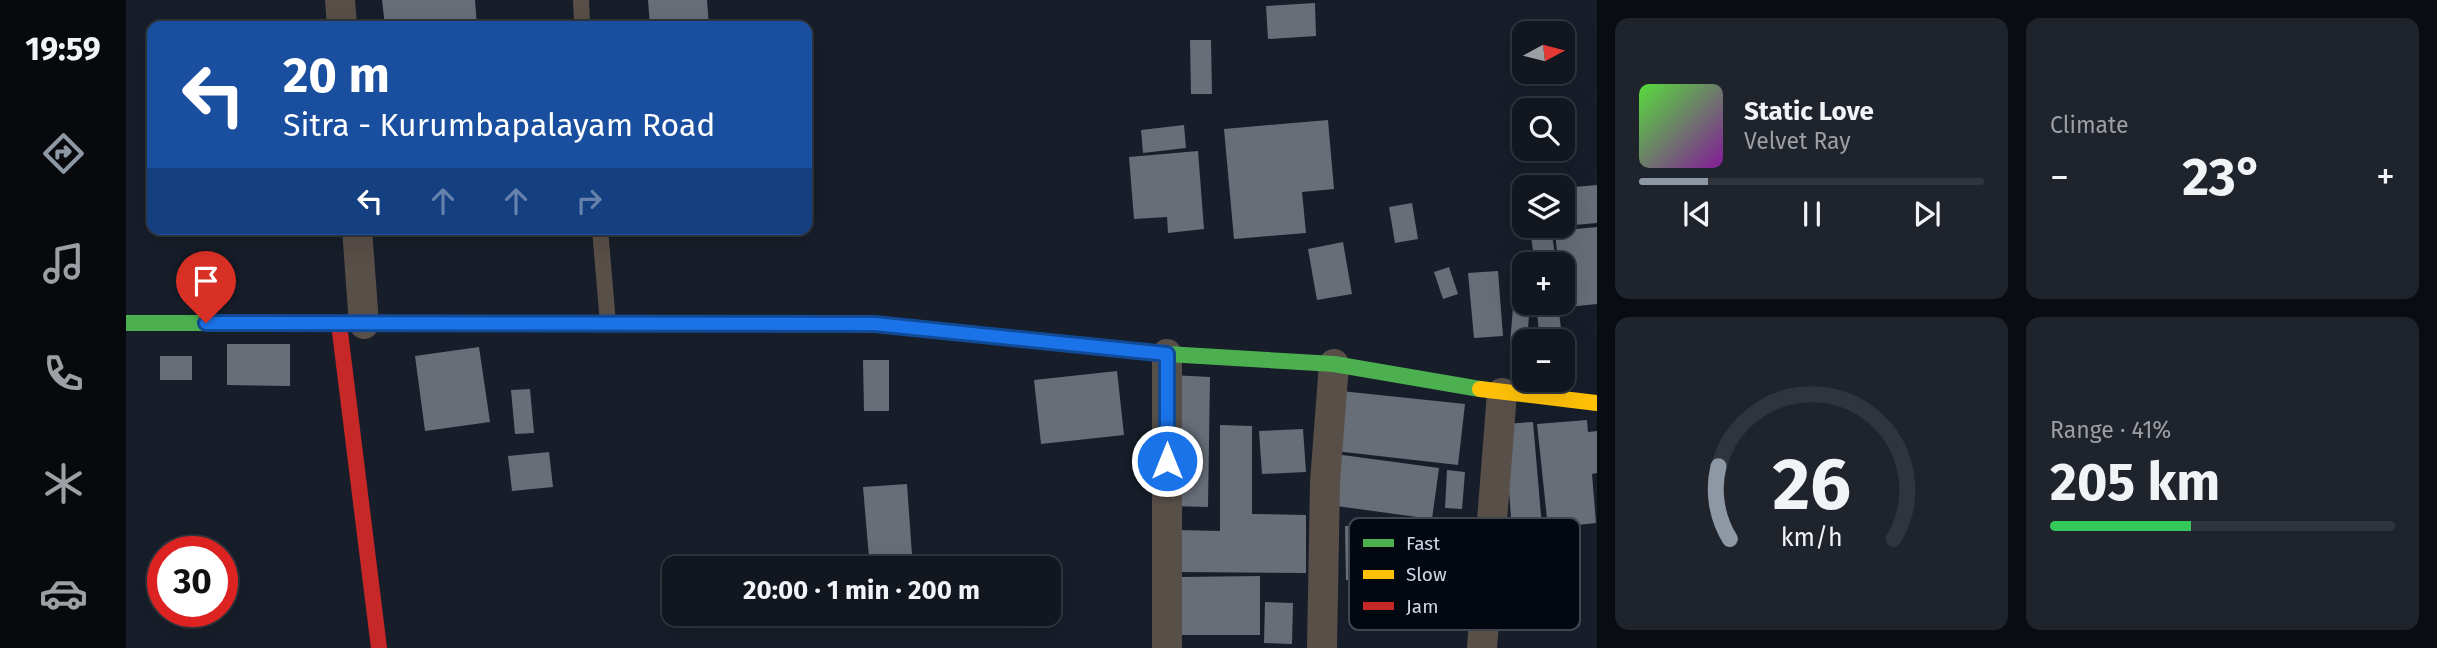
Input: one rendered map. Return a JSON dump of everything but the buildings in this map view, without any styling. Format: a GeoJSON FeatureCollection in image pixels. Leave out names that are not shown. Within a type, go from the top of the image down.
{"type":"FeatureCollection","features":[{"type":"Feature","properties":{"kind":"main road"},"geometry":{"type":"LineString","coordinates":[[126,323],[875,324],[1167,354],[1334,364],[1502,393],[1597,403]]}},
{"type":"Feature","properties":{"kind":"main road"},"geometry":{"type":"LineString","coordinates":[[351,324],[379,648]]}},
{"type":"Feature","properties":{"kind":"street"},"geometry":{"type":"LineString","coordinates":[[341,0],[342,21]]}},
{"type":"Feature","properties":{"kind":"street"},"geometry":{"type":"LineString","coordinates":[[351,324],[357,235]]}},
{"type":"Feature","properties":{"kind":"street"},"geometry":{"type":"LineString","coordinates":[[1167,354],[1167,648]]}},
{"type":"Feature","properties":{"kind":"street"},"geometry":{"type":"LineString","coordinates":[[1322,648],[1325,482],[1334,364]]}},
{"type":"Feature","properties":{"kind":"street"},"geometry":{"type":"LineString","coordinates":[[1492,518],[1502,393]]}},
{"type":"Feature","properties":{"kind":"street"},"geometry":{"type":"LineString","coordinates":[[1482,648],[1483,630]]}},
{"type":"Feature","properties":{"kind":"lane"},"geometry":{"type":"LineString","coordinates":[[581,0],[582,21]]}},
{"type":"Feature","properties":{"kind":"lane"},"geometry":{"type":"LineString","coordinates":[[601,235],[608,324]]}},
{"type":"Feature","properties":{"kind":"traffic: fast"},"geometry":{"type":"LineString","coordinates":[[126,323],[456,323]]}},
{"type":"Feature","properties":{"kind":"traffic: fast"},"geometry":{"type":"LineString","coordinates":[[874,324],[1167,354],[1334,364],[1480,389]]}},
{"type":"Feature","properties":{"kind":"traffic: slow"},"geometry":{"type":"LineString","coordinates":[[456,323],[874,324]]}},
{"type":"Feature","properties":{"kind":"traffic: slow"},"geometry":{"type":"LineString","coordinates":[[1480,389],[1597,403]]}},
{"type":"Feature","properties":{"kind":"traffic: jam"},"geometry":{"type":"LineString","coordinates":[[339,324],[379,648]]}},
{"type":"Feature","properties":{"kind":"route"},"geometry":{"type":"LineString","coordinates":[[206,323],[875,324],[1167,354],[1167,461]]}}]}
